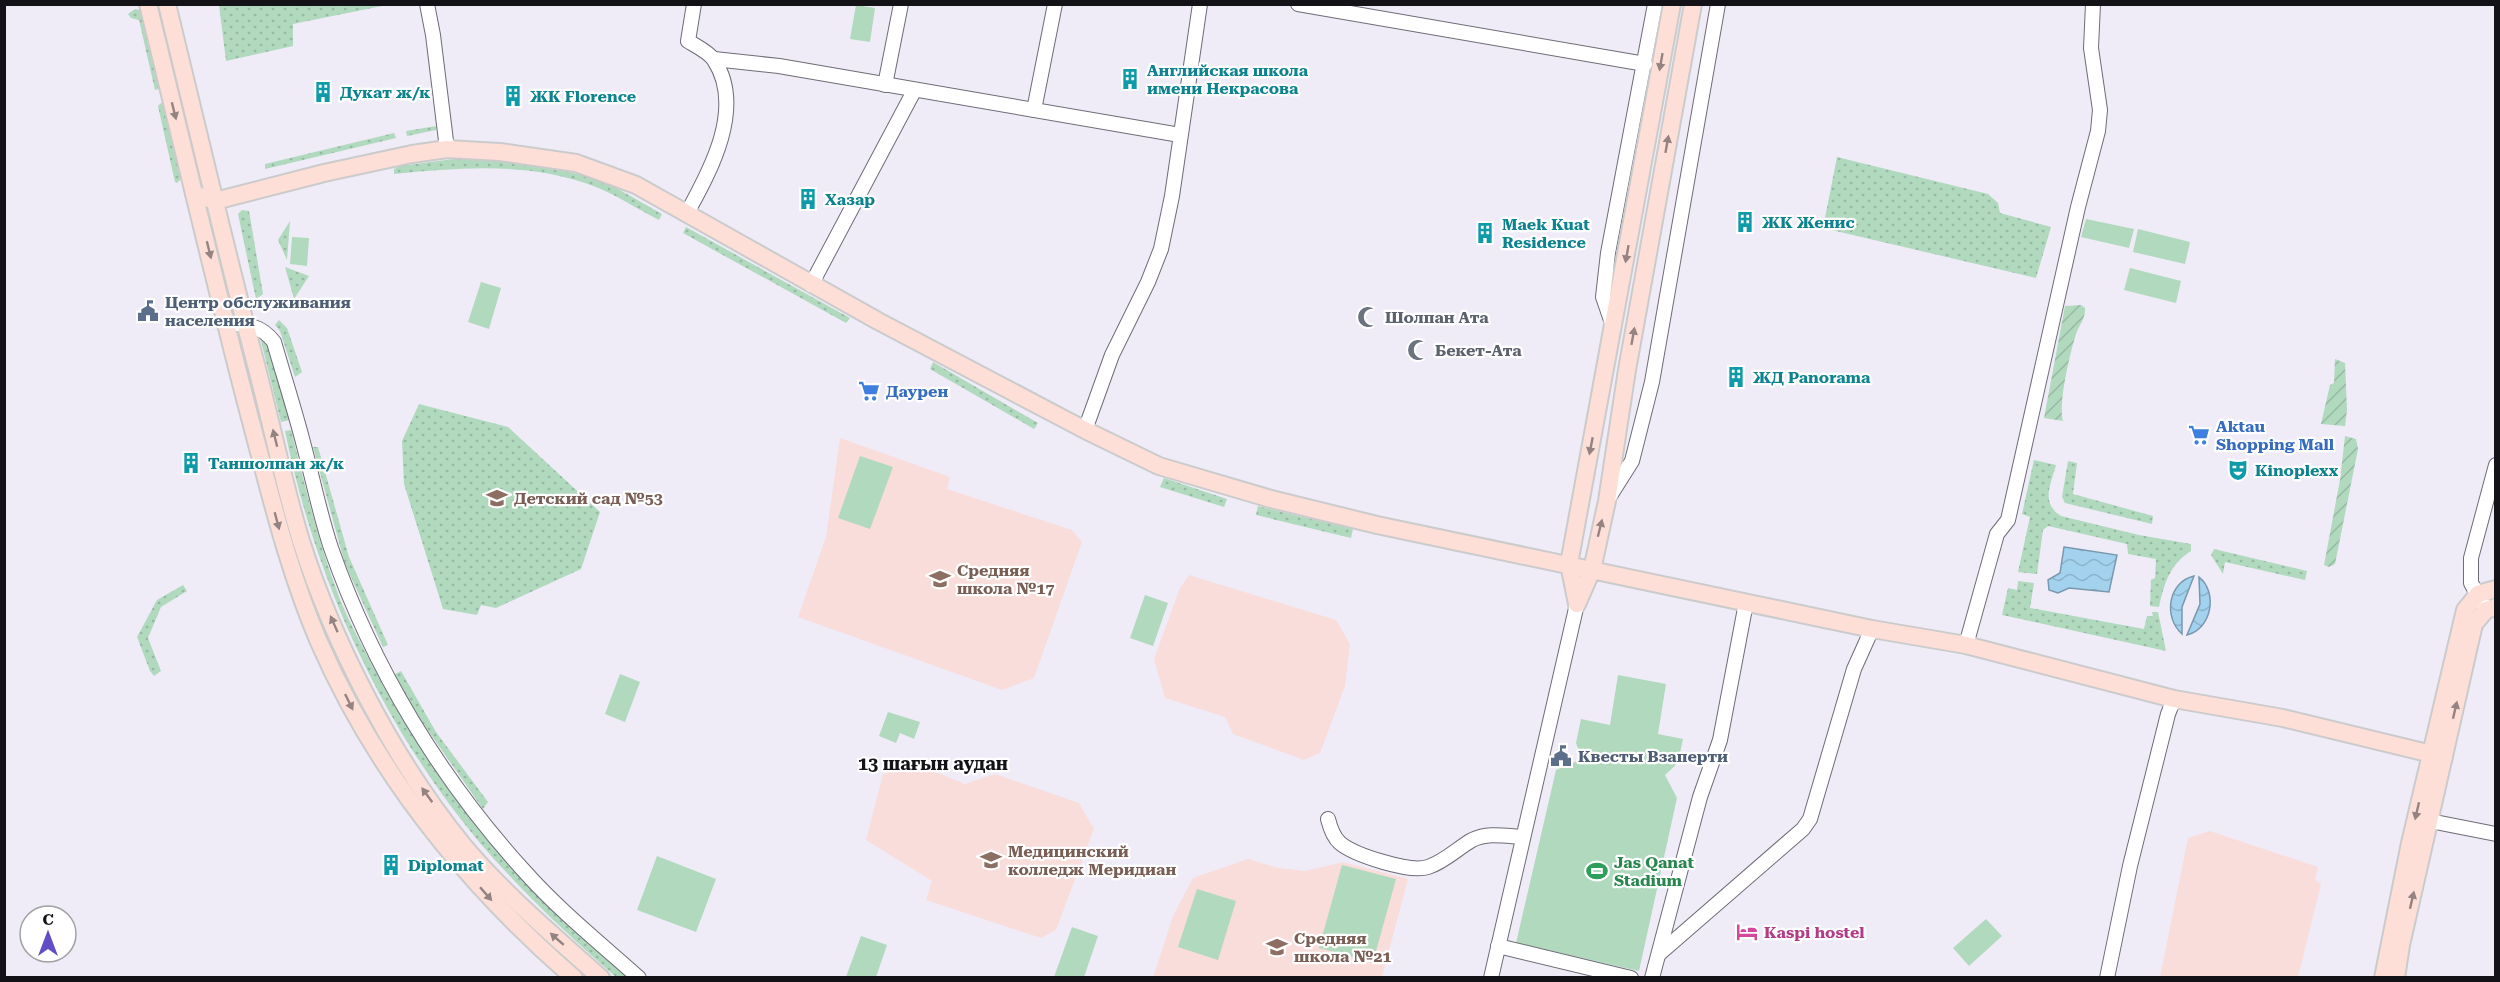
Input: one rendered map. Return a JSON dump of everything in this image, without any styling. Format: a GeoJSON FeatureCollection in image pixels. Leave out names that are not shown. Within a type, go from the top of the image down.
{"type":"FeatureCollection","features":[{"type":"Feature","properties":{"kind":"main road"},"geometry":{"type":"LineString","coordinates":[[148,4],[226,323],[284,547],[319,642],[356,716],[401,788],[447,848],[533,942],[574,978]]}},
{"type":"Feature","properties":{"kind":"main road"},"geometry":{"type":"LineString","coordinates":[[167,4],[244,324],[301,541],[324,602],[373,707],[416,779],[462,844],[519,906],[601,978]]}},
{"type":"Feature","properties":{"kind":"main road"},"geometry":{"type":"LineString","coordinates":[[1577,604],[1569,564],[1672,4]]}},
{"type":"Feature","properties":{"kind":"main road"},"geometry":{"type":"LineString","coordinates":[[1577,604],[1592,570],[1607,501],[1627,370],[1693,4]]}},
{"type":"Feature","properties":{"kind":"main road"},"geometry":{"type":"LineString","coordinates":[[194,194],[215,201],[324,173],[447,149],[500,152],[576,163],[636,185],[811,285],[1084,430],[1159,466],[1271,499],[1377,525],[1872,629],[1966,645],[2174,699],[2283,718],[2438,755]]}},
{"type":"Feature","properties":{"kind":"main road"},"geometry":{"type":"LineString","coordinates":[[2396,978],[2430,821],[2438,755],[2465,610],[2478,594],[2496,588]]}},
{"type":"Feature","properties":{"kind":"main road"},"geometry":{"type":"LineString","coordinates":[[2383,978],[2407,855],[2438,755],[2474,624],[2491,608]]}},
{"type":"Feature","properties":{"kind":"street"},"geometry":{"type":"LineString","coordinates":[[141,4],[160,54]]}},
{"type":"Feature","properties":{"kind":"street"},"geometry":{"type":"LineString","coordinates":[[427,4],[447,149]]}},
{"type":"Feature","properties":{"kind":"street"},"geometry":{"type":"LineString","coordinates":[[694,4],[688,41],[714,59],[779,66],[1180,135]]}},
{"type":"Feature","properties":{"kind":"street"},"geometry":{"type":"LineString","coordinates":[[885,85],[901,4]]}},
{"type":"Feature","properties":{"kind":"street"},"geometry":{"type":"LineString","coordinates":[[1034,110],[1055,4]]}},
{"type":"Feature","properties":{"kind":"street"},"geometry":{"type":"LineString","coordinates":[[1084,430],[1112,355],[1148,282],[1161,249],[1172,196],[1200,4]]}},
{"type":"Feature","properties":{"kind":"street"},"geometry":{"type":"LineString","coordinates":[[1298,4],[1645,64]]}},
{"type":"Feature","properties":{"kind":"street"},"geometry":{"type":"LineString","coordinates":[[1614,327],[1603,297],[1608,253],[1655,4]]}},
{"type":"Feature","properties":{"kind":"street"},"geometry":{"type":"LineString","coordinates":[[1607,501],[1632,461],[1652,382],[1718,4]]}},
{"type":"Feature","properties":{"kind":"street"},"geometry":{"type":"LineString","coordinates":[[1966,645],[1997,534],[2008,520],[2097,131],[2100,110],[2091,48],[2093,4]]}},
{"type":"Feature","properties":{"kind":"street"},"geometry":{"type":"LineString","coordinates":[[687,213],[706,179],[724,130],[727,90],[714,59]]}},
{"type":"Feature","properties":{"kind":"street"},"geometry":{"type":"LineString","coordinates":[[811,285],[914,91]]}},
{"type":"Feature","properties":{"kind":"street"},"geometry":{"type":"LineString","coordinates":[[226,323],[244,324],[261,329],[274,342],[330,546],[362,627],[393,688],[441,767],[512,856],[579,925],[639,978]]}},
{"type":"Feature","properties":{"kind":"street"},"geometry":{"type":"LineString","coordinates":[[2491,608],[2471,584],[2471,558],[2496,465]]}},
{"type":"Feature","properties":{"kind":"street"},"geometry":{"type":"LineString","coordinates":[[1652,978],[1700,797],[1720,740],[1746,603]]}},
{"type":"Feature","properties":{"kind":"street"},"geometry":{"type":"LineString","coordinates":[[1491,978],[1577,604]]}},
{"type":"Feature","properties":{"kind":"street"},"geometry":{"type":"LineString","coordinates":[[1659,954],[1803,829],[1810,819],[1851,677],[1872,629]]}},
{"type":"Feature","properties":{"kind":"street"},"geometry":{"type":"LineString","coordinates":[[2107,978],[2130,866],[2168,714],[2174,699]]}},
{"type":"Feature","properties":{"kind":"street"},"geometry":{"type":"LineString","coordinates":[[1328,819],[1330,830],[1338,842],[1358,854],[1416,867],[1428,867],[1472,840],[1482,837],[1523,837]]}},
{"type":"Feature","properties":{"kind":"street"},"geometry":{"type":"LineString","coordinates":[[2430,821],[2496,834]]}},
{"type":"Feature","properties":{"kind":"street"},"geometry":{"type":"LineString","coordinates":[[1498,946],[1631,978]]}},
{"type":"Feature","properties":{"kind":"shaded area","name":"Средняя школа №17"},"geometry":{"type":"Polygon","coordinates":[[[840,438],[950,477],[947,489],[1072,530],[1082,542],[1034,678],[1002,690],[798,617],[826,537],[840,438]]]}},
{"type":"Feature","properties":{"kind":"shaded area"},"geometry":{"type":"Polygon","coordinates":[[[1189,575],[1336,620],[1350,644],[1345,686],[1320,753],[1304,760],[1233,734],[1225,717],[1165,698],[1154,659],[1180,588],[1189,575]]]}},
{"type":"Feature","properties":{"kind":"shaded area","name":"Медицинский колледж Меридиан"},"geometry":{"type":"Polygon","coordinates":[[[916,764],[965,784],[995,774],[1079,803],[1094,829],[1056,930],[1041,938],[926,900],[932,881],[866,840],[883,774],[916,764]]]}},
{"type":"Feature","properties":{"kind":"shaded area"},"geometry":{"type":"Polygon","coordinates":[[[2210,831],[2318,867],[2315,880],[2321,884],[2298,977],[2160,977],[2188,838],[2210,831]]]}},
{"type":"Feature","properties":{"kind":"shaded area","name":"Средняя школа №21"},"geometry":{"type":"Polygon","coordinates":[[[1248,859],[1278,868],[1305,871],[1343,862],[1408,879],[1382,977],[1153,978],[1173,916],[1193,878],[1248,859]]]}},
{"type":"Feature","properties":{"kind":"green space"},"geometry":{"type":"Polygon","coordinates":[[[387,4],[293,24],[293,46],[226,61],[219,5],[387,4]]]}},
{"type":"Feature","properties":{"kind":"green space"},"geometry":{"type":"Polygon","coordinates":[[[856,5],[875,8],[870,42],[850,39],[856,5]]]}},
{"type":"Feature","properties":{"kind":"green space"},"geometry":{"type":"Polygon","coordinates":[[[135,9],[140,10],[162,88],[155,90],[139,20],[131,18],[128,14],[135,9]]]}},
{"type":"Feature","properties":{"kind":"green space"},"geometry":{"type":"Polygon","coordinates":[[[165,103],[182,178],[177,183],[158,106],[165,103]]]}},
{"type":"Feature","properties":{"kind":"green space"},"geometry":{"type":"Polygon","coordinates":[[[436,126],[436,130],[407,136],[406,131],[436,126]]]}},
{"type":"Feature","properties":{"kind":"green space"},"geometry":{"type":"Polygon","coordinates":[[[394,133],[396,138],[265,169],[265,164],[394,133]]]}},
{"type":"Feature","properties":{"kind":"green space"},"geometry":{"type":"Polygon","coordinates":[[[1837,157],[1988,194],[1998,203],[2000,213],[2051,227],[2036,278],[1823,228],[1837,157]]]}},
{"type":"Feature","properties":{"kind":"green space"},"geometry":{"type":"Polygon","coordinates":[[[461,158],[535,163],[604,181],[662,214],[659,220],[595,186],[538,172],[490,168],[394,174],[394,169],[400,166],[461,158]]]}},
{"type":"Feature","properties":{"kind":"green space"},"geometry":{"type":"Polygon","coordinates":[[[242,210],[249,211],[263,294],[256,299],[238,214],[242,210]]]}},
{"type":"Feature","properties":{"kind":"green space"},"geometry":{"type":"Polygon","coordinates":[[[2086,219],[2134,229],[2129,248],[2081,237],[2086,219]]]}},
{"type":"Feature","properties":{"kind":"green space"},"geometry":{"type":"Polygon","coordinates":[[[290,221],[287,260],[278,240],[290,221]]]}},
{"type":"Feature","properties":{"kind":"green space"},"geometry":{"type":"Polygon","coordinates":[[[686,227],[850,318],[846,323],[683,233],[686,227]]]}},
{"type":"Feature","properties":{"kind":"green space"},"geometry":{"type":"Polygon","coordinates":[[[2138,229],[2190,242],[2185,264],[2133,252],[2138,229]]]}},
{"type":"Feature","properties":{"kind":"green space"},"geometry":{"type":"Polygon","coordinates":[[[292,237],[309,238],[307,266],[290,264],[292,237]]]}},
{"type":"Feature","properties":{"kind":"green space"},"geometry":{"type":"Polygon","coordinates":[[[285,267],[309,276],[294,299],[285,267]]]}},
{"type":"Feature","properties":{"kind":"green space"},"geometry":{"type":"Polygon","coordinates":[[[2130,268],[2181,281],[2176,303],[2124,290],[2130,268]]]}},
{"type":"Feature","properties":{"kind":"green space"},"geometry":{"type":"Polygon","coordinates":[[[481,282],[501,288],[489,329],[468,322],[481,282]]]}},
{"type":"Feature","properties":{"kind":"green space"},"geometry":{"type":"Polygon","coordinates":[[[2081,305],[2085,308],[2085,312],[2076,334],[2068,365],[2062,402],[2063,421],[2044,418],[2065,306],[2081,305]]]}},
{"type":"Feature","properties":{"kind":"green space"},"geometry":{"type":"Polygon","coordinates":[[[279,320],[287,328],[302,372],[295,377],[280,331],[275,325],[279,320]]]}},
{"type":"Feature","properties":{"kind":"green space"},"geometry":{"type":"Polygon","coordinates":[[[259,333],[268,337],[290,420],[281,422],[259,333]]]}},
{"type":"Feature","properties":{"kind":"green space"},"geometry":{"type":"Polygon","coordinates":[[[2335,359],[2345,363],[2347,410],[2345,426],[2321,424],[2330,385],[2334,383],[2335,359]]]}},
{"type":"Feature","properties":{"kind":"green space"},"geometry":{"type":"Polygon","coordinates":[[[933,362],[1038,423],[1034,429],[930,369],[933,362]]]}},
{"type":"Feature","properties":{"kind":"green space","name":"Детский сад №53"},"geometry":{"type":"Polygon","coordinates":[[[419,404],[508,427],[600,512],[581,569],[496,608],[481,605],[477,615],[443,609],[404,484],[402,441],[419,404]]]}},
{"type":"Feature","properties":{"kind":"green space"},"geometry":{"type":"Polygon","coordinates":[[[291,430],[317,531],[341,601],[372,665],[428,760],[494,849],[544,903],[629,977],[616,977],[512,879],[445,798],[412,750],[383,701],[334,596],[314,542],[298,487],[285,431],[291,430]]]}},
{"type":"Feature","properties":{"kind":"green space"},"geometry":{"type":"Polygon","coordinates":[[[2345,436],[2356,439],[2358,449],[2335,564],[2329,567],[2324,565],[2340,480],[2345,436]]]}},
{"type":"Feature","properties":{"kind":"green space"},"geometry":{"type":"Polygon","coordinates":[[[313,447],[318,447],[349,557],[388,645],[383,647],[345,564],[313,447]]]}},
{"type":"Feature","properties":{"kind":"green space"},"geometry":{"type":"Polygon","coordinates":[[[860,456],[893,467],[870,529],[838,518],[860,456]]]}},
{"type":"Feature","properties":{"kind":"green space"},"geometry":{"type":"Polygon","coordinates":[[[2034,460],[2056,465],[2049,499],[2055,511],[2061,516],[2139,535],[2191,544],[2191,551],[2178,562],[2169,575],[2159,607],[2150,606],[2151,580],[2155,578],[2156,559],[2128,554],[2127,544],[2048,526],[2043,530],[2037,574],[2018,572],[2030,517],[2022,514],[2034,460]]]}},
{"type":"Feature","properties":{"kind":"green space"},"geometry":{"type":"Polygon","coordinates":[[[2068,461],[2077,463],[2073,494],[2153,516],[2152,524],[2065,503],[2062,497],[2068,461]]]}},
{"type":"Feature","properties":{"kind":"green space"},"geometry":{"type":"Polygon","coordinates":[[[1164,478],[1227,499],[1224,507],[1160,487],[1164,478]]]}},
{"type":"Feature","properties":{"kind":"green space"},"geometry":{"type":"Polygon","coordinates":[[[1258,506],[1353,529],[1351,538],[1256,515],[1258,506]]]}},
{"type":"Feature","properties":{"kind":"green space"},"geometry":{"type":"Polygon","coordinates":[[[2214,549],[2307,571],[2305,580],[2225,562],[2223,574],[2211,555],[2214,549]]]}},
{"type":"Feature","properties":{"kind":"green space"},"geometry":{"type":"Polygon","coordinates":[[[2018,581],[2034,583],[2030,608],[2144,629],[2147,616],[2153,616],[2152,612],[2158,612],[2166,651],[2002,615],[2008,588],[2017,590],[2018,581]]]}},
{"type":"Feature","properties":{"kind":"green space"},"geometry":{"type":"Polygon","coordinates":[[[183,585],[187,591],[161,607],[148,638],[161,671],[154,676],[137,637],[157,600],[183,585]]]}},
{"type":"Feature","properties":{"kind":"green space"},"geometry":{"type":"Polygon","coordinates":[[[1145,595],[1168,603],[1153,646],[1130,638],[1145,595]]]}},
{"type":"Feature","properties":{"kind":"green space"},"geometry":{"type":"Polygon","coordinates":[[[401,671],[436,732],[488,802],[483,809],[422,722],[393,675],[401,671]]]}},
{"type":"Feature","properties":{"kind":"green space"},"geometry":{"type":"Polygon","coordinates":[[[620,674],[640,682],[625,722],[605,714],[620,674]]]}},
{"type":"Feature","properties":{"kind":"green space","name":"Jas Qanat Stadium"},"geometry":{"type":"Polygon","coordinates":[[[1618,675],[1666,684],[1658,734],[1683,739],[1678,763],[1665,775],[1677,798],[1639,971],[1516,943],[1556,770],[1582,759],[1576,743],[1581,719],[1610,725],[1618,675]]]}},
{"type":"Feature","properties":{"kind":"green space"},"geometry":{"type":"Polygon","coordinates":[[[888,712],[920,722],[914,739],[900,733],[896,743],[879,736],[888,712]]]}},
{"type":"Feature","properties":{"kind":"green space"},"geometry":{"type":"Polygon","coordinates":[[[657,856],[716,879],[696,932],[637,910],[657,856]]]}},
{"type":"Feature","properties":{"kind":"green space"},"geometry":{"type":"Polygon","coordinates":[[[1342,865],[1396,879],[1373,962],[1319,948],[1342,865]]]}},
{"type":"Feature","properties":{"kind":"green space"},"geometry":{"type":"Polygon","coordinates":[[[1197,889],[1236,901],[1218,960],[1178,947],[1197,889]]]}},
{"type":"Feature","properties":{"kind":"green space"},"geometry":{"type":"Polygon","coordinates":[[[1986,919],[2002,936],[1969,966],[1953,948],[1986,919]]]}},
{"type":"Feature","properties":{"kind":"green space"},"geometry":{"type":"Polygon","coordinates":[[[1072,927],[1098,936],[1084,977],[1054,977],[1072,927]]]}},
{"type":"Feature","properties":{"kind":"green space"},"geometry":{"type":"Polygon","coordinates":[[[861,936],[887,945],[876,977],[846,977],[861,936]]]}},
{"type":"Feature","properties":{"kind":"water"},"geometry":{"type":"Polygon","coordinates":[[[2064,547],[2117,555],[2109,592],[2069,588],[2058,593],[2049,590],[2048,580],[2060,573],[2064,547]]]}},
{"type":"Feature","properties":{"kind":"water"},"geometry":{"type":"Polygon","coordinates":[[[2194,576],[2182,607],[2182,634],[2172,619],[2171,601],[2178,585],[2194,576]]]}},
{"type":"Feature","properties":{"kind":"water"},"geometry":{"type":"Polygon","coordinates":[[[2199,577],[2209,592],[2210,609],[2202,626],[2187,635],[2200,604],[2199,577]]]}},
{"type":"Feature","properties":{"kind":"place","name":"Английская школа имени Некрасова"},"geometry":{"type":"Point","coordinates":[1130,79]}},
{"type":"Feature","properties":{"kind":"place","name":"Дукат ж/к"},"geometry":{"type":"Point","coordinates":[323,92]}},
{"type":"Feature","properties":{"kind":"place","name":"ЖК Florence"},"geometry":{"type":"Point","coordinates":[513,96]}},
{"type":"Feature","properties":{"kind":"place","name":"Хазар"},"geometry":{"type":"Point","coordinates":[808,199]}},
{"type":"Feature","properties":{"kind":"place","name":"ЖК Женис"},"geometry":{"type":"Point","coordinates":[1745,222]}},
{"type":"Feature","properties":{"kind":"place","name":"Maek Kuat Residence"},"geometry":{"type":"Point","coordinates":[1485,233]}},
{"type":"Feature","properties":{"kind":"place","name":"Центр обслуживания населения"},"geometry":{"type":"Point","coordinates":[148,311]}},
{"type":"Feature","properties":{"kind":"place","name":"Шолпан Ата"},"geometry":{"type":"Point","coordinates":[1368,317]}},
{"type":"Feature","properties":{"kind":"place","name":"Бекет-Ата"},"geometry":{"type":"Point","coordinates":[1418,350]}},
{"type":"Feature","properties":{"kind":"place","name":"ЖД Panorama"},"geometry":{"type":"Point","coordinates":[1736,377]}},
{"type":"Feature","properties":{"kind":"place","name":"Даурен"},"geometry":{"type":"Point","coordinates":[869,391]}},
{"type":"Feature","properties":{"kind":"place","name":"Aktau Shopping Mall"},"geometry":{"type":"Point","coordinates":[2199,435]}},
{"type":"Feature","properties":{"kind":"place","name":"Таншолпан ж/к"},"geometry":{"type":"Point","coordinates":[191,463]}},
{"type":"Feature","properties":{"kind":"place","name":"Kinoplexx"},"geometry":{"type":"Point","coordinates":[2238,470]}},
{"type":"Feature","properties":{"kind":"place","name":"Детский сад №53"},"geometry":{"type":"Point","coordinates":[497,498]}},
{"type":"Feature","properties":{"kind":"place","name":"Средняя школа №17"},"geometry":{"type":"Point","coordinates":[940,579]}},
{"type":"Feature","properties":{"kind":"place","name":"Квесты Взаперти"},"geometry":{"type":"Point","coordinates":[1561,756]}},
{"type":"Feature","properties":{"kind":"place","name":"Медицинский колледж Меридиан"},"geometry":{"type":"Point","coordinates":[991,860]}},
{"type":"Feature","properties":{"kind":"place","name":"Diplomat"},"geometry":{"type":"Point","coordinates":[391,865]}},
{"type":"Feature","properties":{"kind":"place","name":"Jas Qanat Stadium"},"geometry":{"type":"Point","coordinates":[1597,871]}},
{"type":"Feature","properties":{"kind":"place","name":"Kaspi hostel"},"geometry":{"type":"Point","coordinates":[1747,932]}},
{"type":"Feature","properties":{"kind":"place","name":"Средняя школа №21"},"geometry":{"type":"Point","coordinates":[1277,947]}},
{"type":"Feature","properties":{"kind":"district","name":"13 шағын аудан"},"geometry":{"type":"Point","coordinates":[933,764]}}]}
